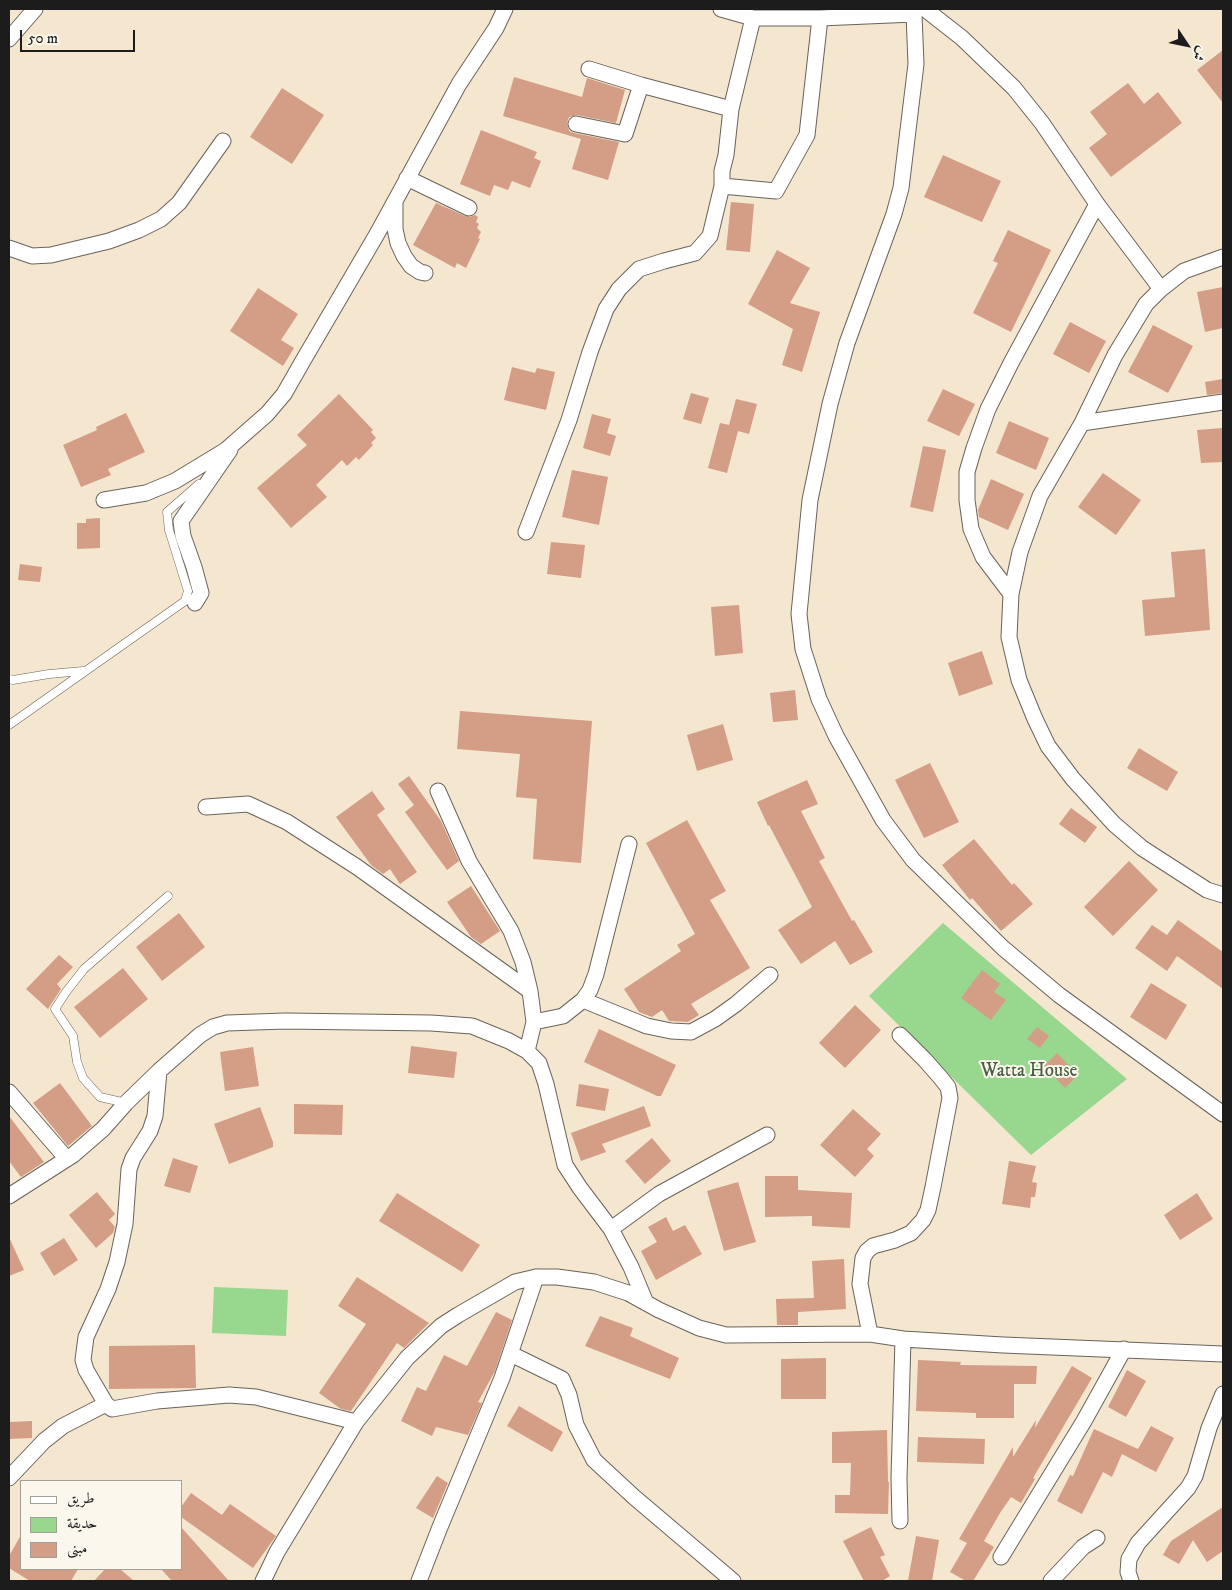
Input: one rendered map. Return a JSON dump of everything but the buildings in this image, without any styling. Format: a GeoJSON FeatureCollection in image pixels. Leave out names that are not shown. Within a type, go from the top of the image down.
{"type":"FeatureCollection","features":[{"type":"Feature","properties":{"kind":"street"},"geometry":{"type":"LineString","coordinates":[[9,39],[35,9]]}},
{"type":"Feature","properties":{"kind":"street"},"geometry":{"type":"LineString","coordinates":[[104,500],[146,493],[175,481],[230,446],[267,414],[284,394],[459,84],[496,28],[505,9]]}},
{"type":"Feature","properties":{"kind":"street"},"geometry":{"type":"LineString","coordinates":[[721,9],[753,18],[820,18],[917,10],[962,38],[1014,88],[1042,123],[1097,204],[1161,289]]}},
{"type":"Feature","properties":{"kind":"street"},"geometry":{"type":"LineString","coordinates":[[917,10],[916,64],[901,188],[894,214],[845,352],[830,404],[810,500],[799,614],[803,649],[819,699],[836,736],[882,820],[912,860],[1003,948],[1059,995],[1223,1114]]}},
{"type":"Feature","properties":{"kind":"street"},"geometry":{"type":"LineString","coordinates":[[526,532],[569,420],[590,352],[606,309],[619,289],[639,269],[664,260],[695,253],[710,236],[722,186],[722,171],[732,109],[753,18]]}},
{"type":"Feature","properties":{"kind":"street"},"geometry":{"type":"LineString","coordinates":[[722,186],[776,191],[807,135],[820,18]]}},
{"type":"Feature","properties":{"kind":"street"},"geometry":{"type":"LineString","coordinates":[[589,69],[732,109]]}},
{"type":"Feature","properties":{"kind":"street"},"geometry":{"type":"LineString","coordinates":[[576,124],[625,134],[641,85]]}},
{"type":"Feature","properties":{"kind":"street"},"geometry":{"type":"LineString","coordinates":[[9,248],[32,256],[51,255],[109,241],[162,219],[179,203],[223,141]]}},
{"type":"Feature","properties":{"kind":"street"},"geometry":{"type":"LineString","coordinates":[[407,178],[469,208]]}},
{"type":"Feature","properties":{"kind":"street"},"geometry":{"type":"LineString","coordinates":[[394,202],[395,229],[404,256],[411,266],[425,273]]}},
{"type":"Feature","properties":{"kind":"street"},"geometry":{"type":"LineString","coordinates":[[1011,594],[983,557],[971,529],[967,500],[967,472],[974,448],[1000,386],[1097,204]]}},
{"type":"Feature","properties":{"kind":"street"},"geometry":{"type":"LineString","coordinates":[[1223,257],[1184,271],[1161,289],[1146,304],[1115,355],[1082,423],[1040,496],[1020,552],[1011,594],[1009,637],[1019,680],[1048,746],[1091,800],[1114,824],[1142,848],[1207,890],[1223,895]]}},
{"type":"Feature","properties":{"kind":"street"},"geometry":{"type":"LineString","coordinates":[[1082,423],[1223,402]]}},
{"type":"Feature","properties":{"kind":"street"},"geometry":{"type":"LineString","coordinates":[[195,603],[201,594],[183,536],[181,521],[230,446]]}},
{"type":"Feature","properties":{"kind":"street"},"geometry":{"type":"LineString","coordinates":[[438,791],[469,861],[511,931],[523,962],[530,991],[534,1022],[527,1052]]}},
{"type":"Feature","properties":{"kind":"street"},"geometry":{"type":"LineString","coordinates":[[206,807],[248,804],[286,822],[357,867],[530,991]]}},
{"type":"Feature","properties":{"kind":"street"},"geometry":{"type":"LineString","coordinates":[[534,1022],[563,1016],[582,1000],[590,990],[596,974],[629,844]]}},
{"type":"Feature","properties":{"kind":"street"},"geometry":{"type":"LineString","coordinates":[[582,1000],[647,1026],[671,1031],[692,1032],[729,1009],[770,974]]}},
{"type":"Feature","properties":{"kind":"street"},"geometry":{"type":"LineString","coordinates":[[9,1196],[67,1159],[103,1129],[126,1102],[159,1071],[200,1034],[213,1027],[227,1023],[285,1021],[431,1023],[472,1026],[509,1041],[527,1052],[539,1063],[546,1084],[565,1165],[611,1229],[631,1267],[646,1303]]}},
{"type":"Feature","properties":{"kind":"street"},"geometry":{"type":"LineString","coordinates":[[870,1334],[860,1284],[863,1258],[873,1246],[911,1233],[923,1220],[928,1210],[950,1098],[948,1087],[900,1035]]}},
{"type":"Feature","properties":{"kind":"street"},"geometry":{"type":"LineString","coordinates":[[159,1071],[155,1116],[150,1131],[133,1158],[129,1169],[125,1224],[117,1262],[108,1289],[86,1337],[83,1360],[86,1370],[109,1408],[115,1409],[158,1401],[229,1395],[256,1397],[356,1422]]}},
{"type":"Feature","properties":{"kind":"street"},"geometry":{"type":"LineString","coordinates":[[9,1092],[67,1159]]}},
{"type":"Feature","properties":{"kind":"street"},"geometry":{"type":"LineString","coordinates":[[611,1229],[659,1194],[767,1135]]}},
{"type":"Feature","properties":{"kind":"street"},"geometry":{"type":"LineString","coordinates":[[420,1581],[511,1354],[536,1277]]}},
{"type":"Feature","properties":{"kind":"street"},"geometry":{"type":"LineString","coordinates":[[263,1581],[277,1552],[356,1422],[407,1358],[441,1326],[485,1298],[515,1282],[536,1277],[557,1277],[594,1282],[628,1293],[659,1310],[699,1328],[726,1335],[870,1334],[1003,1345],[1223,1354]]}},
{"type":"Feature","properties":{"kind":"street"},"geometry":{"type":"LineString","coordinates":[[900,1521],[899,1478],[903,1338]]}},
{"type":"Feature","properties":{"kind":"street"},"geometry":{"type":"LineString","coordinates":[[1001,1557],[1084,1421],[1124,1349]]}},
{"type":"Feature","properties":{"kind":"street"},"geometry":{"type":"LineString","coordinates":[[511,1354],[562,1379],[569,1395],[576,1425],[594,1460],[634,1497],[733,1581]]}},
{"type":"Feature","properties":{"kind":"street"},"geometry":{"type":"LineString","coordinates":[[1131,1581],[1128,1572],[1129,1559],[1138,1543],[1188,1488],[1195,1476],[1207,1435],[1223,1394]]}},
{"type":"Feature","properties":{"kind":"street"},"geometry":{"type":"LineString","coordinates":[[9,1478],[44,1441],[63,1426],[106,1404]]}},
{"type":"Feature","properties":{"kind":"street"},"geometry":{"type":"LineString","coordinates":[[1051,1581],[1078,1552],[1097,1538]]}},
{"type":"Feature","properties":{"kind":"lane"},"geometry":{"type":"LineString","coordinates":[[9,725],[185,601],[188,591],[168,530],[167,512],[197,486],[230,446]]}},
{"type":"Feature","properties":{"kind":"lane"},"geometry":{"type":"LineString","coordinates":[[9,679],[86,671]]}},
{"type":"Feature","properties":{"kind":"lane"},"geometry":{"type":"LineString","coordinates":[[126,1102],[100,1097],[83,1078],[77,1062],[73,1036],[55,1009],[84,969],[168,896]]}},
{"type":"Feature","properties":{"kind":"green space","name":"Watta House"},"geometry":{"type":"Polygon","coordinates":[[[943,923],[1127,1079],[1031,1155],[869,996],[943,923]]]}},
{"type":"Feature","properties":{"kind":"green space"},"geometry":{"type":"Polygon","coordinates":[[[214,1287],[288,1290],[286,1336],[212,1333],[214,1287]]]}}]}
